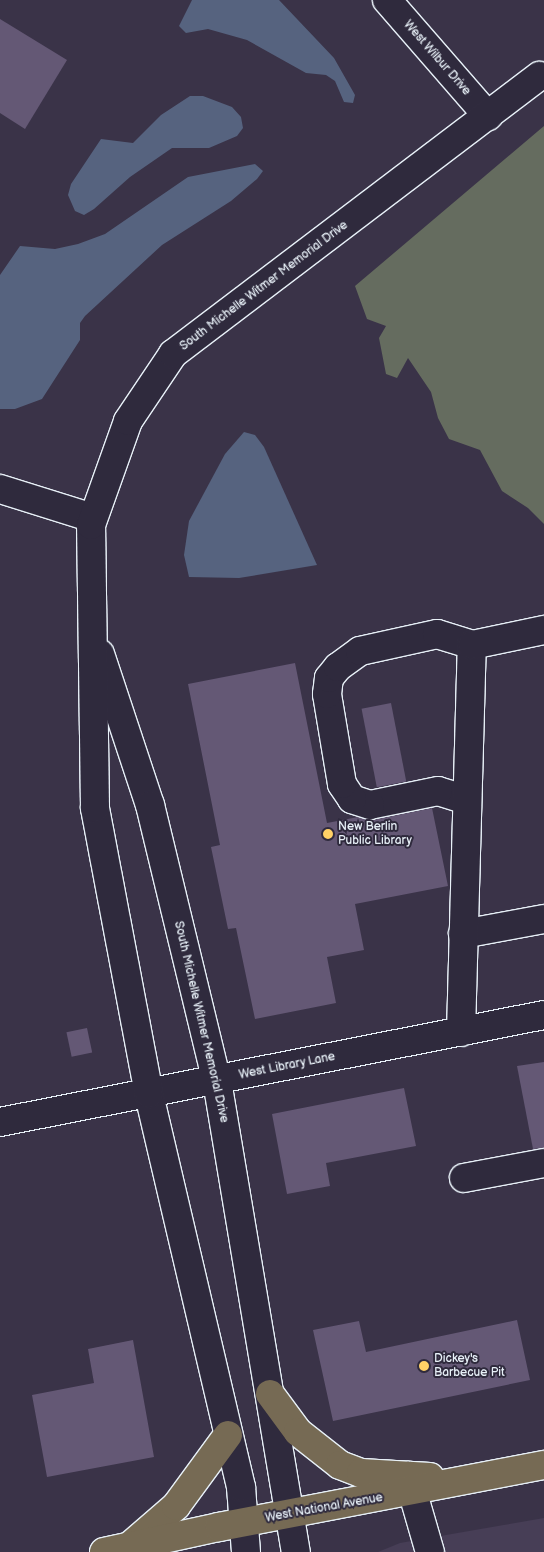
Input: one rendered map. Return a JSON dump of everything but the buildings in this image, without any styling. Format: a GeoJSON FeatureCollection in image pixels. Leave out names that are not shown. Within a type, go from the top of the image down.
{"type":"FeatureCollection","features":[{"type":"Feature","properties":{"kind":"main road"},"geometry":{"type":"LineString","coordinates":[[270,1394],[298,1432],[321,1453],[340,1465],[361,1473],[410,1484],[484,1477],[544,1466]]}},
{"type":"Feature","properties":{"kind":"main road"},"geometry":{"type":"LineString","coordinates":[[115,1550],[176,1506],[228,1435]]}},
{"type":"Feature","properties":{"kind":"main road","name":"West National Avenue"},"geometry":{"type":"LineString","coordinates":[[115,1550],[244,1522],[290,1515],[410,1484]]}},
{"type":"Feature","properties":{"kind":"street","name":"West Wilbur Drive"},"geometry":{"type":"LineString","coordinates":[[387,0],[488,116]]}},
{"type":"Feature","properties":{"kind":"street","name":"South Michelle Witmer Memorial Drive"},"geometry":{"type":"LineString","coordinates":[[246,1552],[241,1487],[149,1094],[95,808],[91,626],[93,518],[128,421],[174,354],[539,76]]}},
{"type":"Feature","properties":{"kind":"street"},"geometry":{"type":"LineString","coordinates":[[0,489],[93,518]]}},
{"type":"Feature","properties":{"kind":"street","name":"South Michelle Witmer Memorial Drive"},"geometry":{"type":"LineString","coordinates":[[91,626],[150,805],[217,1081],[296,1552]]}},
{"type":"Feature","properties":{"kind":"street"},"geometry":{"type":"LineString","coordinates":[[468,800],[438,791],[370,805],[352,799],[342,784],[327,694],[334,672],[360,651],[436,634],[472,645],[544,630]]}},
{"type":"Feature","properties":{"kind":"street"},"geometry":{"type":"LineString","coordinates":[[461,1032],[472,645]]}},
{"type":"Feature","properties":{"kind":"street"},"geometry":{"type":"LineString","coordinates":[[464,934],[544,919]]}},
{"type":"Feature","properties":{"kind":"street","name":"West Library Lane"},"geometry":{"type":"LineString","coordinates":[[0,1122],[217,1081],[544,1015]]}},
{"type":"Feature","properties":{"kind":"street"},"geometry":{"type":"LineString","coordinates":[[464,1178],[544,1163]]}},
{"type":"Feature","properties":{"kind":"street"},"geometry":{"type":"LineString","coordinates":[[410,1484],[430,1552]]}},
{"type":"Feature","properties":{"kind":"shaded area"},"geometry":{"type":"Polygon","coordinates":[[[544,1518],[544,1552],[378,1552],[400,1543],[544,1518]]]}},
{"type":"Feature","properties":{"kind":"green space"},"geometry":{"type":"Polygon","coordinates":[[[544,126],[544,524],[528,508],[502,491],[480,450],[449,439],[438,418],[431,392],[408,358],[397,378],[386,374],[379,338],[386,326],[367,319],[355,286],[544,126]]]}},
{"type":"Feature","properties":{"kind":"water"},"geometry":{"type":"Polygon","coordinates":[[[192,0],[279,0],[334,58],[355,95],[353,103],[344,102],[335,81],[326,75],[306,73],[247,40],[208,29],[186,33],[179,26],[192,0]]]}},
{"type":"Feature","properties":{"kind":"water"},"geometry":{"type":"Polygon","coordinates":[[[190,96],[203,96],[232,107],[241,117],[243,128],[237,136],[209,148],[172,148],[130,177],[94,209],[84,215],[75,211],[68,195],[71,184],[101,139],[133,143],[161,115],[190,96]]]}},
{"type":"Feature","properties":{"kind":"water"},"geometry":{"type":"Polygon","coordinates":[[[255,164],[263,171],[257,179],[231,201],[162,245],[85,316],[80,323],[80,340],[42,399],[15,409],[0,409],[0,275],[20,246],[55,249],[78,244],[105,234],[188,177],[255,164]]]}},
{"type":"Feature","properties":{"kind":"water"},"geometry":{"type":"Polygon","coordinates":[[[244,432],[255,435],[264,447],[317,565],[239,578],[189,577],[184,555],[189,521],[225,454],[244,432]]]}},
{"type":"Feature","properties":{"kind":"place","name":"New Berlin Public Library"},"geometry":{"type":"Point","coordinates":[328,834]}},
{"type":"Feature","properties":{"kind":"place","name":"Dickey's Barbecue Pit"},"geometry":{"type":"Point","coordinates":[424,1366]}}]}
